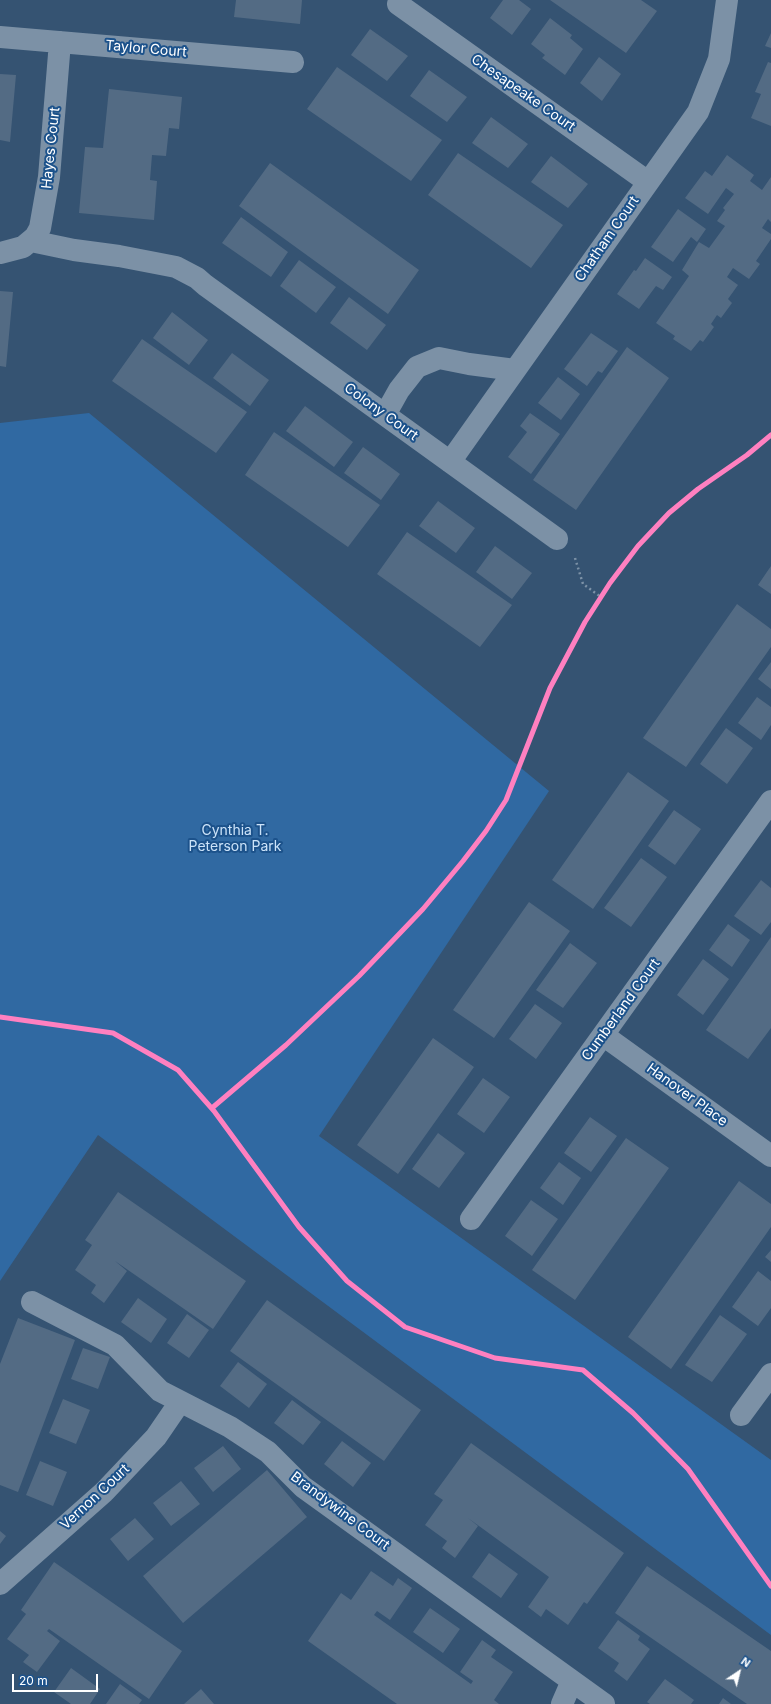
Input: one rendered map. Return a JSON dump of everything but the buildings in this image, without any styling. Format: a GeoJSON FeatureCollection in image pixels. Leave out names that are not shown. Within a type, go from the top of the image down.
{"type":"FeatureCollection","features":[{"type":"Feature","properties":{"kind":"street","name":"Chatham Court"},"geometry":{"type":"LineString","coordinates":[[450,462],[698,112],[719,59],[727,0]]}},
{"type":"Feature","properties":{"kind":"street","name":"Chesapeake Court"},"geometry":{"type":"LineString","coordinates":[[398,4],[648,182]]}},
{"type":"Feature","properties":{"kind":"street","name":"Taylor Court"},"geometry":{"type":"LineString","coordinates":[[0,37],[293,62]]}},
{"type":"Feature","properties":{"kind":"street","name":"Hayes Court"},"geometry":{"type":"LineString","coordinates":[[27,244],[40,228],[49,176],[60,42]]}},
{"type":"Feature","properties":{"kind":"street"},"geometry":{"type":"LineString","coordinates":[[0,253],[27,244]]}},
{"type":"Feature","properties":{"kind":"street","name":"Colony Court"},"geometry":{"type":"LineString","coordinates":[[27,244],[118,256],[176,267],[197,278],[557,539]]}},
{"type":"Feature","properties":{"kind":"street"},"geometry":{"type":"LineString","coordinates":[[385,415],[417,366],[439,358],[469,364],[515,370]]}},
{"type":"Feature","properties":{"kind":"street","name":"Cumberland Court"},"geometry":{"type":"LineString","coordinates":[[471,1219],[771,801]]}},
{"type":"Feature","properties":{"kind":"street","name":"Hanover Place"},"geometry":{"type":"LineString","coordinates":[[603,1035],[771,1156]]}},
{"type":"Feature","properties":{"kind":"street","name":"Brandywine Court"},"geometry":{"type":"LineString","coordinates":[[32,1302],[114,1345],[160,1391],[230,1427],[268,1452],[303,1487],[604,1704]]}},
{"type":"Feature","properties":{"kind":"street"},"geometry":{"type":"LineString","coordinates":[[741,1415],[771,1374]]}},
{"type":"Feature","properties":{"kind":"street","name":"Vernon Court"},"geometry":{"type":"LineString","coordinates":[[0,1584],[104,1492],[156,1437],[180,1402]]}},
{"type":"Feature","properties":{"kind":"street"},"geometry":{"type":"LineString","coordinates":[[562,1704],[572,1681]]}},
{"type":"Feature","properties":{"kind":"path"},"geometry":{"type":"LineString","coordinates":[[557,539],[566,545],[575,558],[583,584],[602,595],[597,603]]}},
{"type":"Feature","properties":{"kind":"green space","name":"Cynthia T. Peterson Park"},"geometry":{"type":"Polygon","coordinates":[[[89,413],[549,791],[319,1136],[771,1460],[771,1635],[98,1135],[0,1281],[0,423],[89,413]]]}},
{"type":"Feature","properties":{"kind":"cycle path"},"geometry":{"type":"LineString","coordinates":[[212,1108],[286,1045],[359,976],[423,909],[463,861],[486,831],[506,800],[550,688],[585,622],[610,583],[638,546],[669,513],[698,489],[747,455],[771,435]]}},
{"type":"Feature","properties":{"kind":"cycle path"},"geometry":{"type":"LineString","coordinates":[[0,1017],[113,1033],[178,1070],[214,1111],[299,1227],[347,1281],[405,1327],[495,1358],[583,1370],[633,1413],[688,1469],[771,1586]]}}]}
